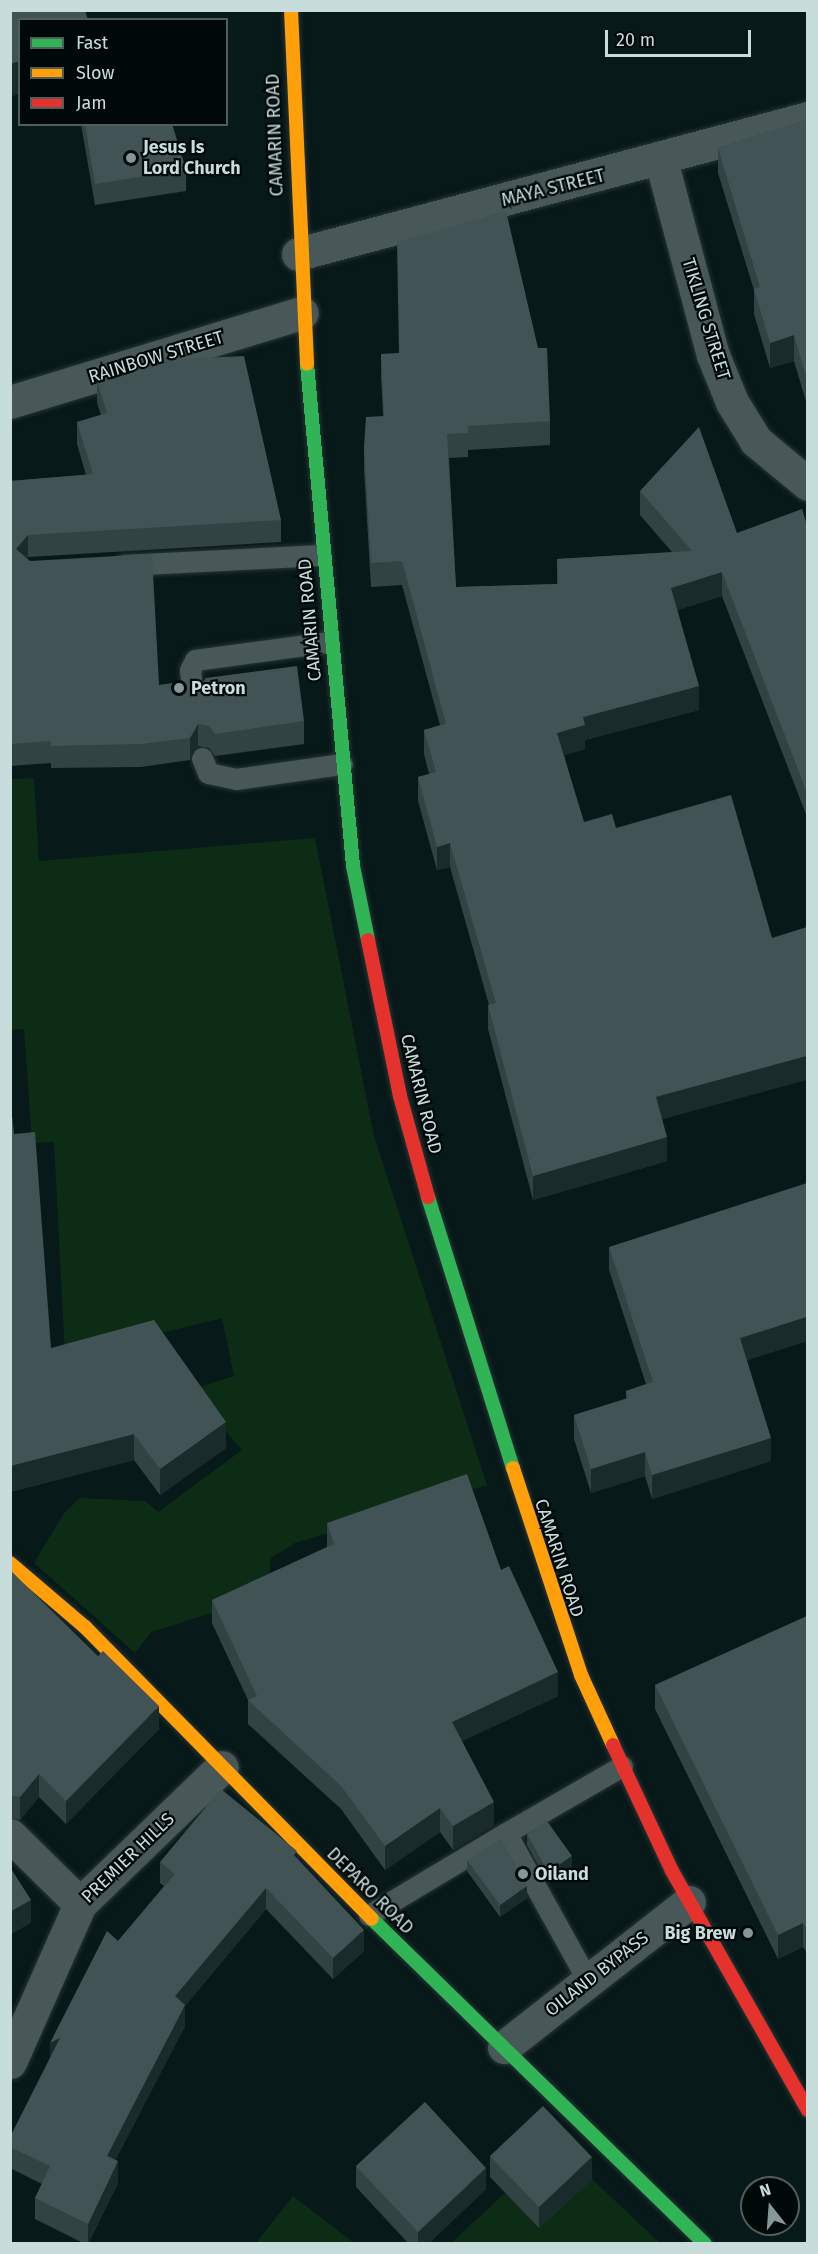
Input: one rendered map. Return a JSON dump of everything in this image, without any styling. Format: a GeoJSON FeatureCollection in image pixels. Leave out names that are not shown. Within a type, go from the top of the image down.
{"type":"FeatureCollection","features":[{"type":"Feature","properties":{"kind":"main road","name":"CAMARIN ROAD"},"geometry":{"type":"LineString","coordinates":[[291,10],[298,254],[329,642],[353,866],[400,1096],[553,1600],[622,1766],[689,1902],[807,2110]]}},
{"type":"Feature","properties":{"kind":"main road","name":"DEPARO ROAD"},"geometry":{"type":"LineString","coordinates":[[10,1563],[86,1627],[369,1915],[705,2244]]}},
{"type":"Feature","properties":{"kind":"street","name":"MAYA STREET"},"geometry":{"type":"LineString","coordinates":[[298,254],[661,160],[807,118]]}},
{"type":"Feature","properties":{"kind":"street","name":"TIKLING STREET"},"geometry":{"type":"LineString","coordinates":[[661,160],[713,355],[732,402],[756,441],[807,484]]}},
{"type":"Feature","properties":{"kind":"street","name":"RAINBOW STREET"},"geometry":{"type":"LineString","coordinates":[[10,402],[302,313]]}},
{"type":"Feature","properties":{"kind":"street","name":"PREMIER HILLS"},"geometry":{"type":"LineString","coordinates":[[10,2062],[80,1904],[222,1767]]}},
{"type":"Feature","properties":{"kind":"street"},"geometry":{"type":"LineString","coordinates":[[10,1835],[80,1904]]}},
{"type":"Feature","properties":{"kind":"street","name":"OILAND BYPASS"},"geometry":{"type":"LineString","coordinates":[[504,2047],[689,1902]]}},
{"type":"Feature","properties":{"kind":"lane"},"geometry":{"type":"LineString","coordinates":[[99,566],[321,555]]}},
{"type":"Feature","properties":{"kind":"lane"},"geometry":{"type":"LineString","coordinates":[[193,702],[190,670],[195,660],[329,642]]}},
{"type":"Feature","properties":{"kind":"lane"},"geometry":{"type":"LineString","coordinates":[[202,758],[208,773],[236,779],[342,764]]}},
{"type":"Feature","properties":{"kind":"lane"},"geometry":{"type":"LineString","coordinates":[[369,1915],[622,1766]]}},
{"type":"Feature","properties":{"kind":"lane"},"geometry":{"type":"LineString","coordinates":[[506,1833],[588,1981]]}},
{"type":"Feature","properties":{"kind":"green space"},"geometry":{"type":"Polygon","coordinates":[[[34,778],[39,861],[315,838],[374,1136],[487,1485],[295,1543],[271,1558],[268,1588],[215,1612],[151,1632],[135,1653],[34,1563],[64,1513],[80,1498],[145,1501],[158,1512],[242,1450],[203,1405],[200,1387],[234,1376],[222,1318],[65,1357],[54,1142],[32,1143],[24,1029],[11,1030],[11,779],[34,778]]]}},
{"type":"Feature","properties":{"kind":"green space"},"geometry":{"type":"Polygon","coordinates":[[[592,2179],[660,2243],[450,2244],[505,2193],[592,2179]]]}},
{"type":"Feature","properties":{"kind":"green space"},"geometry":{"type":"Polygon","coordinates":[[[293,2196],[354,2243],[256,2243],[293,2196]]]}},
{"type":"Feature","properties":{"kind":"building"},"geometry":{"type":"Polygon","coordinates":[[[10,10],[85,10],[87,18],[18,18],[18,62],[10,64],[10,10]]]}},
{"type":"Feature","properties":{"kind":"building"},"geometry":{"type":"Polygon","coordinates":[[[807,120],[807,380],[794,335],[770,343],[754,289],[760,287],[718,148],[807,120]]]}},
{"type":"Feature","properties":{"kind":"building","name":"Jesus Is Lord Church"},"geometry":{"type":"Polygon","coordinates":[[[85,126],[173,126],[186,170],[95,184],[85,126]]]}},
{"type":"Feature","properties":{"kind":"building"},"geometry":{"type":"Polygon","coordinates":[[[506,211],[538,348],[547,348],[550,421],[468,426],[468,433],[447,434],[456,587],[558,584],[557,559],[692,551],[640,491],[699,427],[737,533],[802,509],[807,525],[807,793],[722,572],[671,588],[699,686],[583,717],[585,725],[557,733],[584,822],[612,814],[616,828],[731,795],[772,938],[807,927],[807,1056],[656,1097],[667,1137],[533,1176],[488,1005],[496,1003],[450,843],[437,847],[418,777],[436,772],[424,730],[446,724],[402,561],[371,563],[364,447],[366,417],[384,416],[381,354],[399,353],[397,242],[506,211]]]}},
{"type":"Feature","properties":{"kind":"building"},"geometry":{"type":"Polygon","coordinates":[[[244,356],[281,520],[28,535],[16,549],[30,561],[152,554],[159,685],[180,682],[195,692],[206,678],[297,666],[304,721],[215,734],[209,726],[198,724],[190,738],[141,744],[51,746],[51,741],[10,744],[10,481],[93,474],[77,422],[107,413],[97,381],[160,360],[244,356]]]}},
{"type":"Feature","properties":{"kind":"building"},"geometry":{"type":"Polygon","coordinates":[[[10,1098],[14,1134],[35,1132],[51,1348],[154,1320],[226,1422],[160,1469],[134,1434],[10,1466],[10,1098]]]}},
{"type":"Feature","properties":{"kind":"building"},"geometry":{"type":"Polygon","coordinates":[[[807,1183],[807,1317],[740,1338],[771,1438],[652,1475],[645,1452],[591,1469],[574,1415],[628,1398],[626,1391],[653,1382],[609,1247],[807,1183]]]}},
{"type":"Feature","properties":{"kind":"building"},"geometry":{"type":"Polygon","coordinates":[[[467,1474],[501,1570],[509,1566],[558,1672],[452,1722],[494,1802],[453,1826],[440,1808],[385,1846],[341,1786],[248,1700],[257,1696],[212,1600],[334,1544],[327,1523],[467,1474]]]}},
{"type":"Feature","properties":{"kind":"building"},"geometry":{"type":"Polygon","coordinates":[[[10,1570],[98,1656],[103,1651],[159,1706],[66,1801],[39,1774],[20,1797],[10,1795],[10,1570]]]}},
{"type":"Feature","properties":{"kind":"building"},"geometry":{"type":"Polygon","coordinates":[[[807,1616],[807,1929],[803,1923],[778,1935],[655,1685],[807,1616]]]}},
{"type":"Feature","properties":{"kind":"building"},"geometry":{"type":"Polygon","coordinates":[[[221,1789],[297,1851],[294,1855],[364,1930],[333,1958],[266,1888],[175,1996],[185,2005],[107,2156],[118,2161],[88,2224],[35,2198],[50,2166],[10,2147],[10,2137],[60,2038],[50,2043],[107,1931],[118,1941],[175,1874],[160,1862],[221,1789]]]}},
{"type":"Feature","properties":{"kind":"building"},"geometry":{"type":"Polygon","coordinates":[[[547,1821],[572,1856],[548,1872],[527,1834],[547,1821]]]}},
{"type":"Feature","properties":{"kind":"building"},"geometry":{"type":"Polygon","coordinates":[[[501,1839],[527,1886],[500,1905],[467,1860],[501,1839]]]}},
{"type":"Feature","properties":{"kind":"building"},"geometry":{"type":"Polygon","coordinates":[[[10,1867],[31,1900],[10,1912],[10,1867]]]}},
{"type":"Feature","properties":{"kind":"building"},"geometry":{"type":"Polygon","coordinates":[[[425,2102],[486,2168],[418,2232],[356,2166],[425,2102]]]}},
{"type":"Feature","properties":{"kind":"building"},"geometry":{"type":"Polygon","coordinates":[[[543,2106],[592,2157],[539,2207],[490,2156],[543,2106]]]}},
{"type":"Feature","properties":{"kind":"traffic: fast"},"geometry":{"type":"LineString","coordinates":[[307,364],[353,866],[368,940]]}},
{"type":"Feature","properties":{"kind":"traffic: fast"},"geometry":{"type":"LineString","coordinates":[[428,1197],[513,1468]]}},
{"type":"Feature","properties":{"kind":"traffic: fast"},"geometry":{"type":"LineString","coordinates":[[372,1919],[705,2244]]}},
{"type":"Feature","properties":{"kind":"traffic: slow"},"geometry":{"type":"LineString","coordinates":[[291,10],[307,364]]}},
{"type":"Feature","properties":{"kind":"traffic: slow"},"geometry":{"type":"LineString","coordinates":[[513,1468],[581,1675],[613,1745]]}},
{"type":"Feature","properties":{"kind":"traffic: slow"},"geometry":{"type":"LineString","coordinates":[[10,1563],[85,1627],[372,1919]]}},
{"type":"Feature","properties":{"kind":"traffic: jam"},"geometry":{"type":"LineString","coordinates":[[368,940],[400,1096],[428,1197]]}},
{"type":"Feature","properties":{"kind":"traffic: jam"},"geometry":{"type":"LineString","coordinates":[[613,1745],[672,1871],[808,2110]]}},
{"type":"Feature","properties":{"kind":"place","name":"Jesus Is Lord Church"},"geometry":{"type":"Point","coordinates":[131,158]}},
{"type":"Feature","properties":{"kind":"place","name":"Petron"},"geometry":{"type":"Point","coordinates":[179,688]}},
{"type":"Feature","properties":{"kind":"place","name":"Oiland"},"geometry":{"type":"Point","coordinates":[523,1874]}},
{"type":"Feature","properties":{"kind":"place","name":"Big Brew"},"geometry":{"type":"Point","coordinates":[748,1933]}}]}
